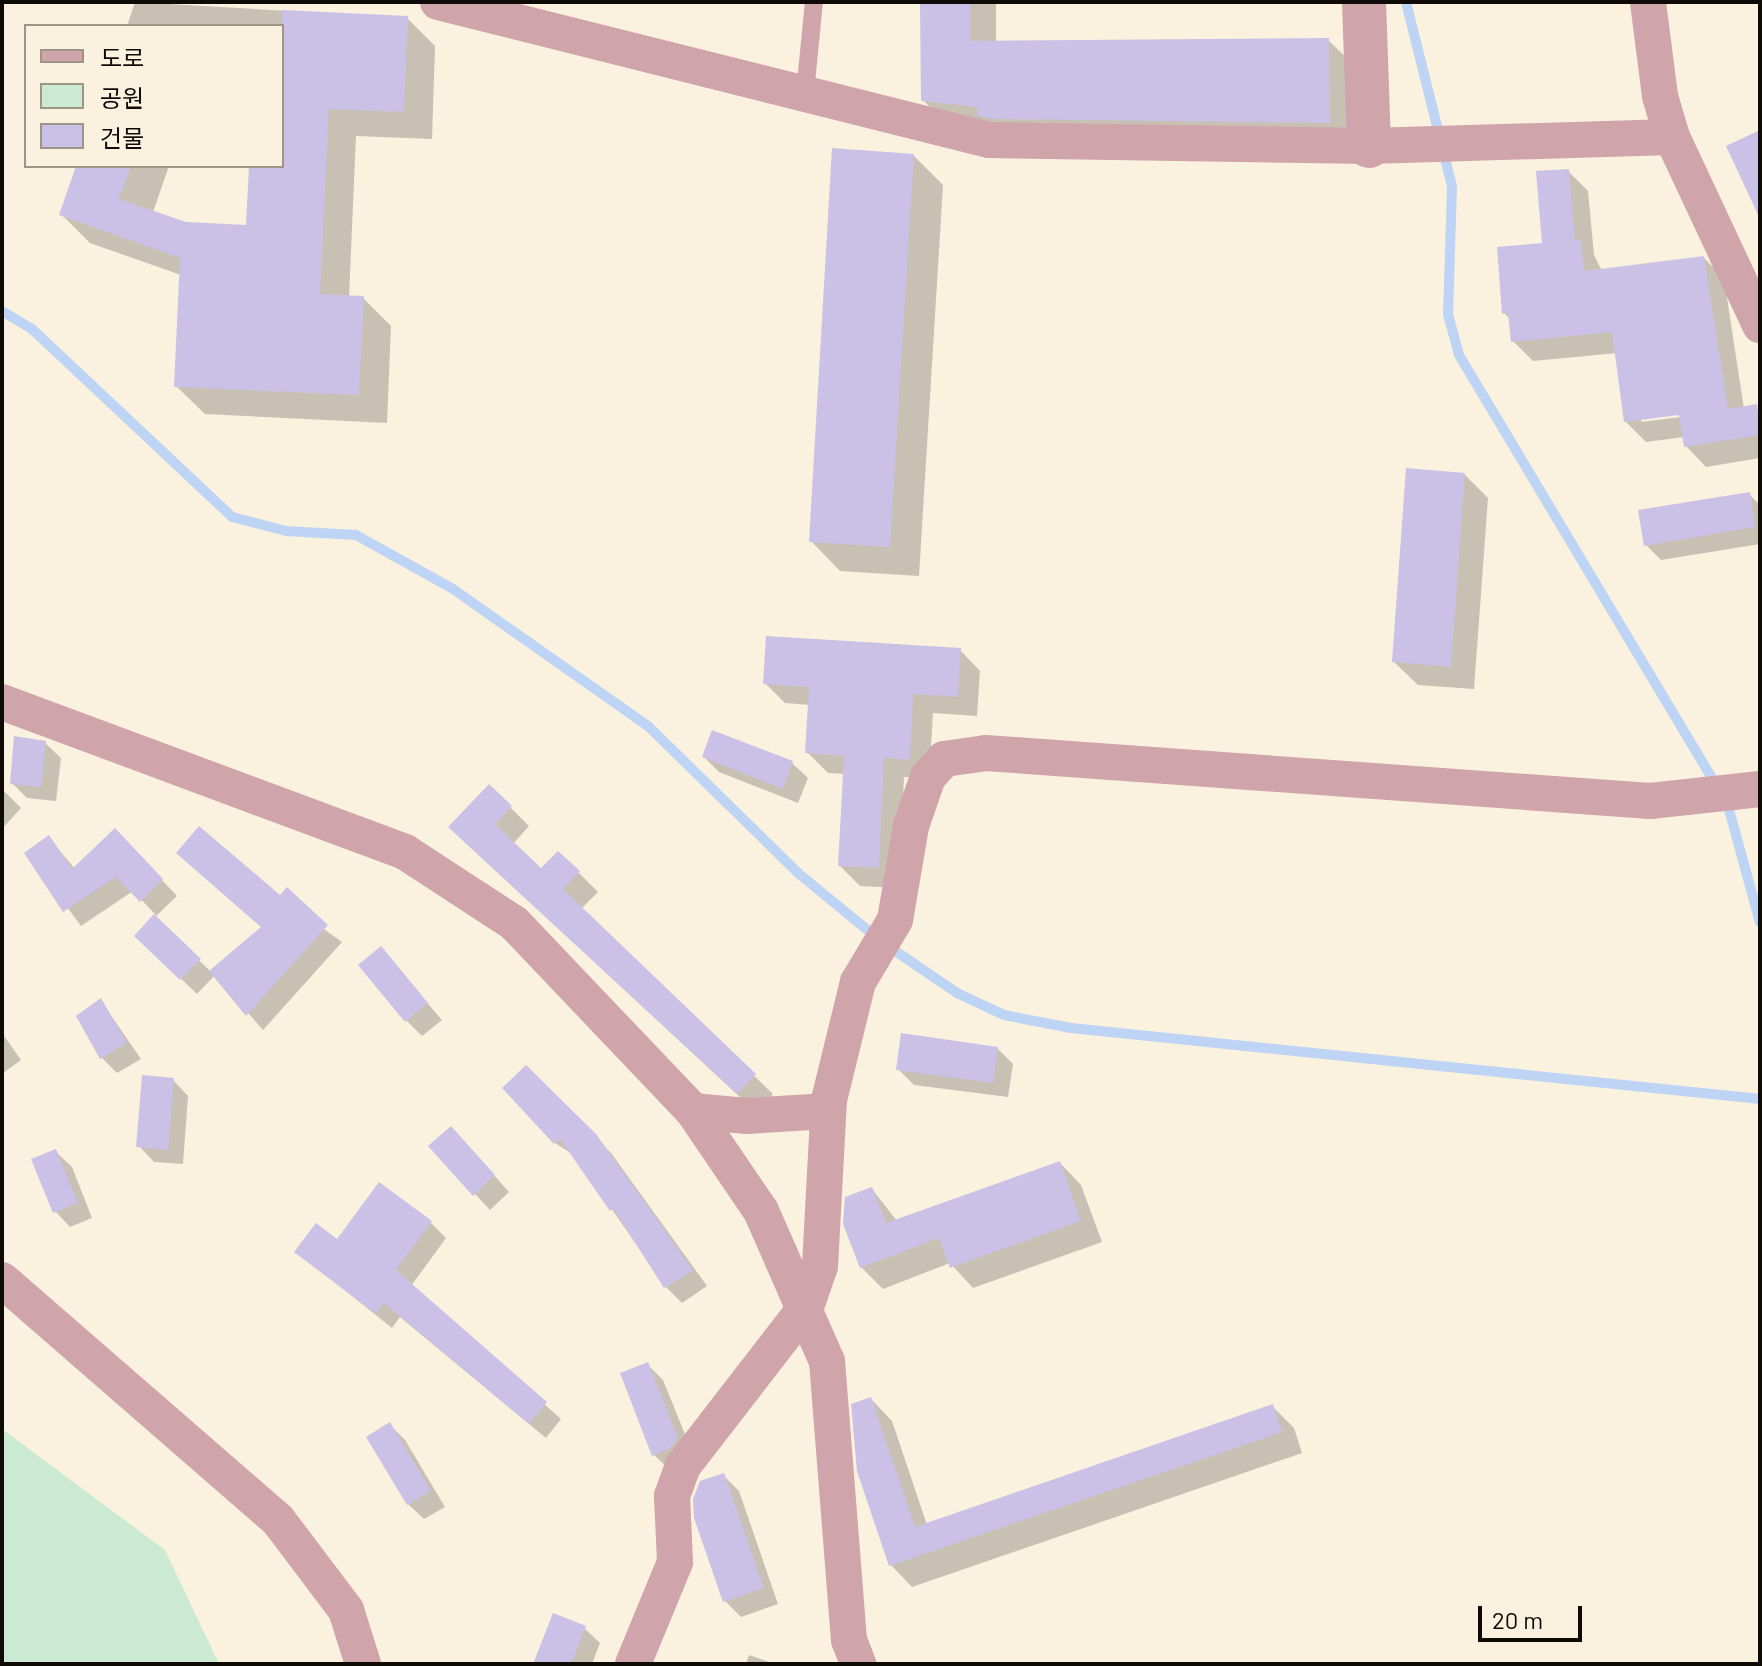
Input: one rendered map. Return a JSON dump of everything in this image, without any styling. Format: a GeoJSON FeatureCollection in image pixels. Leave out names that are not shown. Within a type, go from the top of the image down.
{"type":"FeatureCollection","features":[{"type":"Feature","properties":{"kind":"street"},"geometry":{"type":"LineString","coordinates":[[438,2],[989,140],[1369,146],[1672,137]]}},
{"type":"Feature","properties":{"kind":"street"},"geometry":{"type":"LineString","coordinates":[[1364,2],[1369,146]]}},
{"type":"Feature","properties":{"kind":"street"},"geometry":{"type":"LineString","coordinates":[[1648,2],[1660,96],[1672,137],[1760,325]]}},
{"type":"Feature","properties":{"kind":"street"},"geometry":{"type":"LineString","coordinates":[[2,702],[405,852],[514,923],[693,1111],[761,1211],[806,1307],[827,1361],[849,1640],[858,1664]]}},
{"type":"Feature","properties":{"kind":"street"},"geometry":{"type":"LineString","coordinates":[[633,1664],[675,1562],[672,1496],[683,1466],[806,1307],[820,1266],[828,1111],[858,982],[895,920],[911,826],[928,777],[944,759],[986,753],[1650,801],[1735,793]]}},
{"type":"Feature","properties":{"kind":"street"},"geometry":{"type":"LineString","coordinates":[[693,1111],[747,1116],[828,1111]]}},
{"type":"Feature","properties":{"kind":"street"},"geometry":{"type":"LineString","coordinates":[[2,1280],[278,1520],[346,1610],[363,1664]]}},
{"type":"Feature","properties":{"kind":"lane"},"geometry":{"type":"LineString","coordinates":[[805,93],[814,2]]}},
{"type":"Feature","properties":{"kind":"green space"},"geometry":{"type":"Polygon","coordinates":[[[2,1429],[165,1550],[219,1664],[2,1664],[2,1429]]]}},
{"type":"Feature","properties":{"kind":"building"},"geometry":{"type":"Polygon","coordinates":[[[920,2],[970,2],[970,41],[1329,38],[1330,123],[992,119],[977,115],[977,107],[921,101],[920,2]]]}},
{"type":"Feature","properties":{"kind":"building"},"geometry":{"type":"Polygon","coordinates":[[[282,10],[408,16],[404,112],[329,109],[320,294],[364,296],[359,395],[174,387],[180,258],[59,215],[75,168],[130,168],[119,199],[186,222],[246,225],[249,168],[284,168],[282,10]]]}},
{"type":"Feature","properties":{"kind":"building"},"geometry":{"type":"Polygon","coordinates":[[[1760,130],[1760,219],[1726,146],[1760,130]]]}},
{"type":"Feature","properties":{"kind":"building"},"geometry":{"type":"Polygon","coordinates":[[[832,148],[914,154],[890,547],[809,542],[832,148]]]}},
{"type":"Feature","properties":{"kind":"building"},"geometry":{"type":"Polygon","coordinates":[[[1569,169],[1575,240],[1581,240],[1584,271],[1704,256],[1728,409],[1757,404],[1760,435],[1684,447],[1679,415],[1624,422],[1612,332],[1511,342],[1508,313],[1502,314],[1497,247],[1542,243],[1536,171],[1569,169]]]}},
{"type":"Feature","properties":{"kind":"building"},"geometry":{"type":"Polygon","coordinates":[[[1406,468],[1465,473],[1451,667],[1392,662],[1406,468]]]}},
{"type":"Feature","properties":{"kind":"building"},"geometry":{"type":"Polygon","coordinates":[[[1750,492],[1755,527],[1644,546],[1638,510],[1750,492]]]}},
{"type":"Feature","properties":{"kind":"building"},"geometry":{"type":"Polygon","coordinates":[[[766,636],[961,648],[958,697],[913,694],[910,760],[884,758],[879,868],[838,866],[844,756],[805,753],[809,687],[763,684],[766,636]]]}},
{"type":"Feature","properties":{"kind":"building"},"geometry":{"type":"Polygon","coordinates":[[[712,730],[793,761],[783,789],[702,757],[712,730]]]}},
{"type":"Feature","properties":{"kind":"building"},"geometry":{"type":"Polygon","coordinates":[[[14,736],[46,741],[41,787],[10,784],[14,736]]]}},
{"type":"Feature","properties":{"kind":"building"},"geometry":{"type":"Polygon","coordinates":[[[489,784],[512,806],[495,824],[541,868],[558,851],[580,871],[563,889],[756,1074],[737,1094],[448,827],[489,784]]]}},
{"type":"Feature","properties":{"kind":"building"},"geometry":{"type":"Polygon","coordinates":[[[199,826],[280,895],[287,887],[328,925],[246,1016],[209,971],[261,927],[176,853],[199,826]]]}},
{"type":"Feature","properties":{"kind":"building"},"geometry":{"type":"Polygon","coordinates":[[[115,828],[163,879],[140,902],[116,877],[63,912],[24,853],[49,835],[72,869],[115,828]]]}},
{"type":"Feature","properties":{"kind":"building"},"geometry":{"type":"Polygon","coordinates":[[[154,914],[201,959],[180,980],[134,936],[154,914]]]}},
{"type":"Feature","properties":{"kind":"building"},"geometry":{"type":"Polygon","coordinates":[[[381,946],[428,1003],[405,1022],[358,965],[381,946]]]}},
{"type":"Feature","properties":{"kind":"building"},"geometry":{"type":"Polygon","coordinates":[[[101,998],[127,1043],[100,1059],[76,1016],[101,998]]]}},
{"type":"Feature","properties":{"kind":"building"},"geometry":{"type":"Polygon","coordinates":[[[901,1033],[998,1047],[993,1083],[896,1070],[901,1033]]]}},
{"type":"Feature","properties":{"kind":"building"},"geometry":{"type":"Polygon","coordinates":[[[526,1065],[596,1134],[693,1270],[664,1288],[613,1208],[610,1211],[560,1139],[554,1144],[502,1088],[526,1065]]]}},
{"type":"Feature","properties":{"kind":"building"},"geometry":{"type":"Polygon","coordinates":[[[142,1075],[174,1078],[168,1150],[136,1147],[142,1075]]]}},
{"type":"Feature","properties":{"kind":"building"},"geometry":{"type":"Polygon","coordinates":[[[451,1126],[495,1175],[473,1196],[428,1146],[451,1126]]]}},
{"type":"Feature","properties":{"kind":"building"},"geometry":{"type":"Polygon","coordinates":[[[56,1149],[78,1203],[53,1213],[31,1159],[56,1149]]]}},
{"type":"Feature","properties":{"kind":"building"},"geometry":{"type":"Polygon","coordinates":[[[1060,1161],[1081,1221],[950,1268],[939,1238],[860,1268],[843,1224],[845,1197],[872,1187],[886,1223],[1060,1161]]]}},
{"type":"Feature","properties":{"kind":"building"},"geometry":{"type":"Polygon","coordinates":[[[379,1182],[432,1221],[396,1270],[547,1402],[529,1424],[384,1303],[376,1314],[294,1252],[316,1223],[337,1239],[379,1182]]]}},
{"type":"Feature","properties":{"kind":"building"},"geometry":{"type":"Polygon","coordinates":[[[648,1362],[678,1438],[670,1448],[652,1456],[620,1373],[648,1362]]]}},
{"type":"Feature","properties":{"kind":"building"},"geometry":{"type":"Polygon","coordinates":[[[871,1397],[915,1527],[1273,1404],[1282,1432],[889,1566],[857,1471],[851,1404],[871,1397]]]}},
{"type":"Feature","properties":{"kind":"building"},"geometry":{"type":"Polygon","coordinates":[[[390,1422],[431,1491],[407,1505],[366,1437],[390,1422]]]}},
{"type":"Feature","properties":{"kind":"building"},"geometry":{"type":"Polygon","coordinates":[[[724,1473],[764,1588],[723,1602],[694,1518],[693,1499],[700,1481],[724,1473]]]}},
{"type":"Feature","properties":{"kind":"building"},"geometry":{"type":"Polygon","coordinates":[[[553,1613],[586,1626],[571,1664],[533,1664],[553,1613]]]}},
{"type":"Feature","properties":{"kind":"waterway"},"geometry":{"type":"LineString","coordinates":[[1406,2],[1452,187],[1448,314],[1459,355],[1716,785]]}},
{"type":"Feature","properties":{"kind":"waterway"},"geometry":{"type":"LineString","coordinates":[[2,311],[32,329],[232,517],[286,531],[356,535],[453,589],[648,726],[798,873],[882,942],[957,993],[1004,1015],[1071,1028],[1760,1099]]}},
{"type":"Feature","properties":{"kind":"waterway"},"geometry":{"type":"LineString","coordinates":[[1727,802],[1760,923]]}}]}
